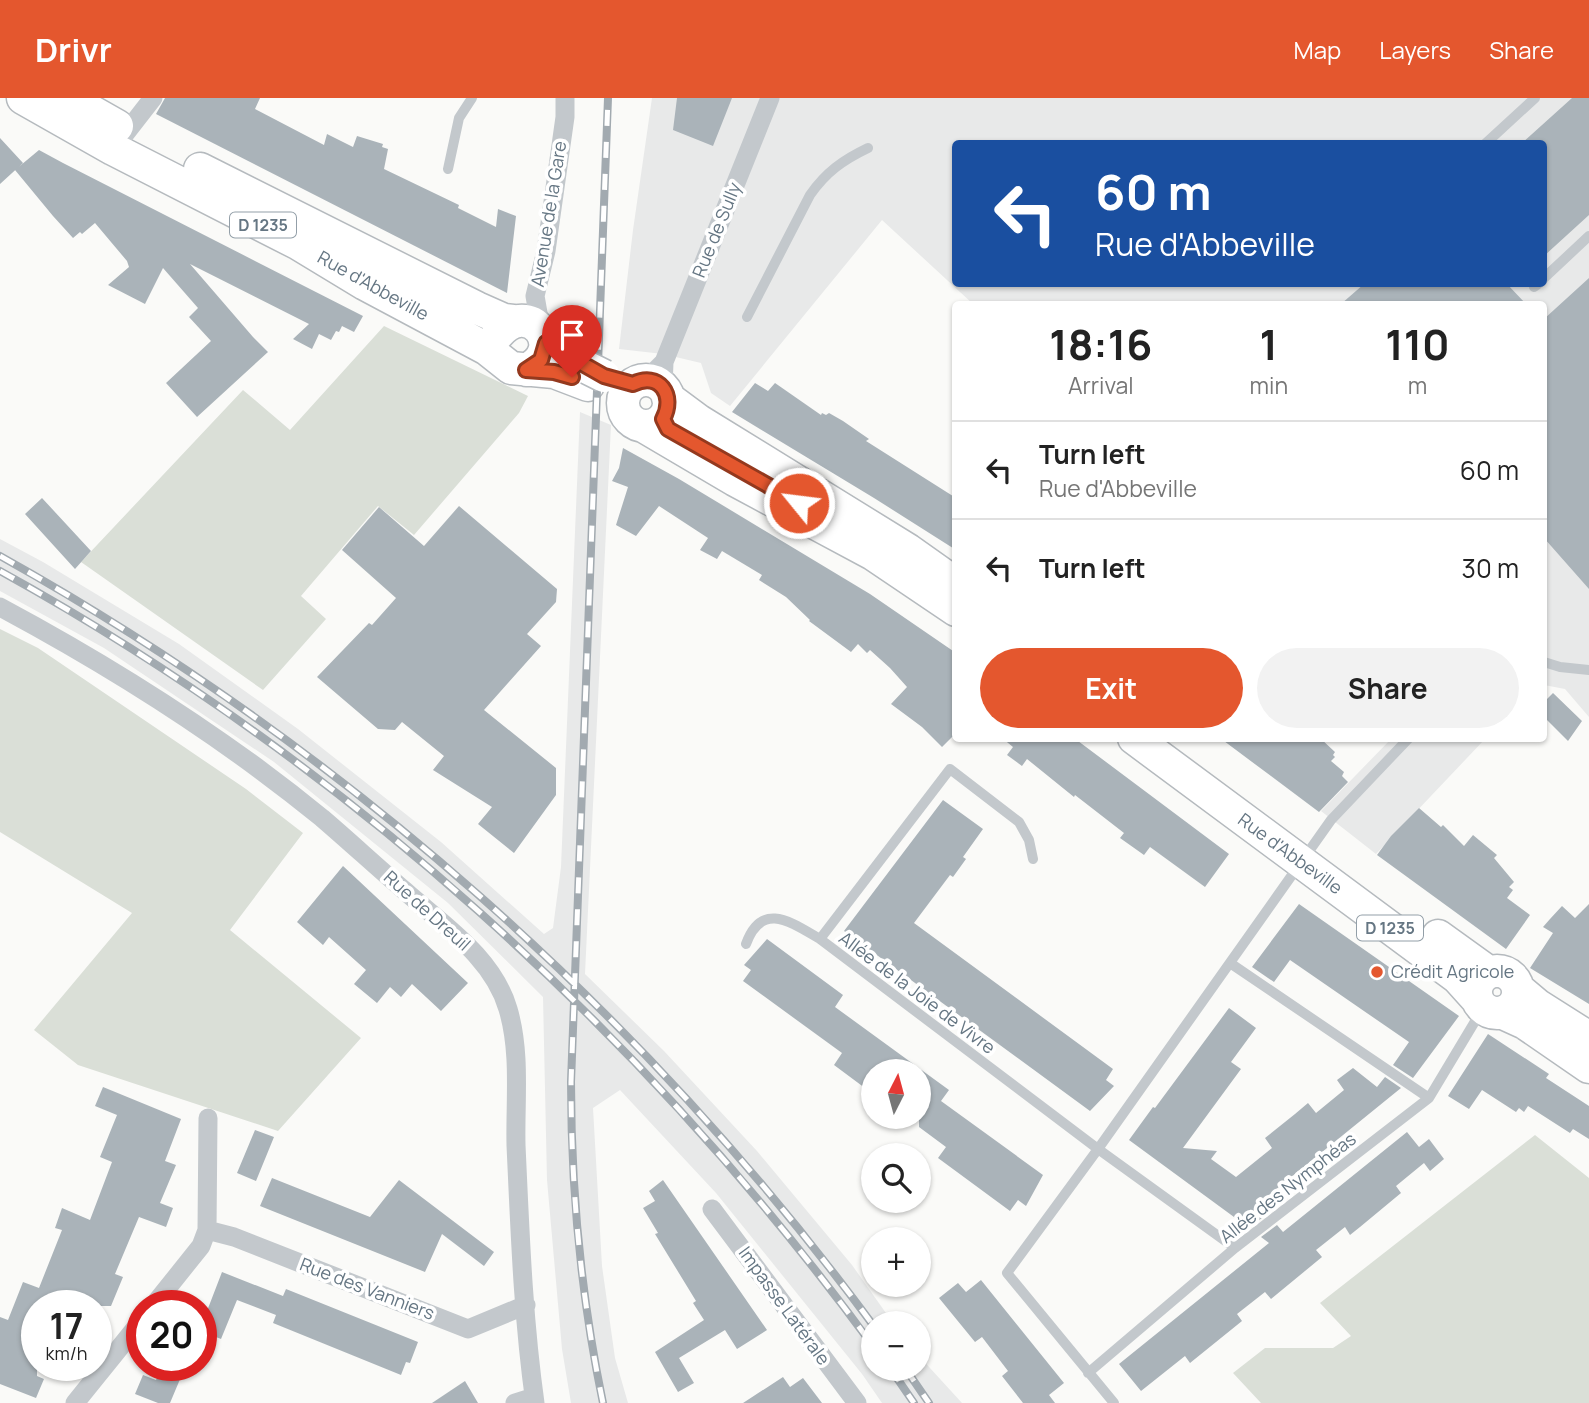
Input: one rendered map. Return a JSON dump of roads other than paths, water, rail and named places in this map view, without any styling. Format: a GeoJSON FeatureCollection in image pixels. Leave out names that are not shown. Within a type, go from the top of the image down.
{"type":"FeatureCollection","features":[{"type":"Feature","properties":{"kind":"main road","name":"Rue d'Abbeville"},"geometry":{"type":"LineString","coordinates":[[23,98],[119,140],[503,320],[523,334],[632,391],[699,421],[908,550],[952,581]]}},
{"type":"Feature","properties":{"kind":"main road","name":"Rue d'Abbeville"},"geometry":{"type":"LineString","coordinates":[[62,101],[119,140]]}},
{"type":"Feature","properties":{"kind":"main road","name":"Rue d'Abbeville"},"geometry":{"type":"LineString","coordinates":[[632,391],[735,481],[873,554],[952,607]]}},
{"type":"Feature","properties":{"kind":"main road","name":"Rue d'Abbeville"},"geometry":{"type":"LineString","coordinates":[[1146,742],[1303,848]]}},
{"type":"Feature","properties":{"kind":"main road","name":"Rue d'Abbeville"},"geometry":{"type":"LineString","coordinates":[[1176,742],[1458,978],[1495,995],[1525,1023],[1586,1048]]}},
{"type":"Feature","properties":{"kind":"street"},"geometry":{"type":"LineString","coordinates":[[119,140],[153,98]]}},
{"type":"Feature","properties":{"kind":"street","name":"Avenue de la Gare"},"geometry":{"type":"LineString","coordinates":[[523,334],[546,251],[565,117],[565,98]]}},
{"type":"Feature","properties":{"kind":"street","name":"Rue de Sully"},"geometry":{"type":"LineString","coordinates":[[632,391],[770,98]]}},
{"type":"Feature","properties":{"kind":"street","name":"Rue de Dreuil"},"geometry":{"type":"LineString","coordinates":[[0,607],[101,665],[218,740],[271,778],[322,818],[464,942],[490,971],[507,1005],[515,1042],[520,1231],[534,1400]]}},
{"type":"Feature","properties":{"kind":"street"},"geometry":{"type":"LineString","coordinates":[[166,1290],[201,1246],[207,1230],[208,1118]]}},
{"type":"Feature","properties":{"kind":"street","name":"Impasse Latérale"},"geometry":{"type":"LineString","coordinates":[[712,1209],[857,1403]]}},
{"type":"Feature","properties":{"kind":"street","name":"Rue des Vanniers"},"geometry":{"type":"LineString","coordinates":[[207,1230],[234,1237],[467,1329],[526,1305]]}},
{"type":"Feature","properties":{"kind":"street"},"geometry":{"type":"LineString","coordinates":[[75,1403],[126,1340]]}},
{"type":"Feature","properties":{"kind":"street"},"geometry":{"type":"LineString","coordinates":[[514,1403],[534,1400]]}},
{"type":"Feature","properties":{"kind":"lane"},"geometry":{"type":"LineString","coordinates":[[448,169],[459,118],[472,98]]}},
{"type":"Feature","properties":{"kind":"lane"},"geometry":{"type":"LineString","coordinates":[[1489,140],[1535,98]]}},
{"type":"Feature","properties":{"kind":"lane"},"geometry":{"type":"LineString","coordinates":[[119,140],[182,172]]}},
{"type":"Feature","properties":{"kind":"lane"},"geometry":{"type":"LineString","coordinates":[[747,317],[822,177],[844,160],[868,148]]}},
{"type":"Feature","properties":{"kind":"lane"},"geometry":{"type":"LineString","coordinates":[[194,178],[523,334]]}},
{"type":"Feature","properties":{"kind":"lane"},"geometry":{"type":"LineString","coordinates":[[1547,275],[1589,236]]}},
{"type":"Feature","properties":{"kind":"lane"},"geometry":{"type":"LineString","coordinates":[[632,391],[668,429],[688,439]]}},
{"type":"Feature","properties":{"kind":"lane"},"geometry":{"type":"LineString","coordinates":[[748,474],[882,547],[952,593]]}},
{"type":"Feature","properties":{"kind":"lane"},"geometry":{"type":"LineString","coordinates":[[1547,663],[1589,670]]}},
{"type":"Feature","properties":{"kind":"lane"},"geometry":{"type":"LineString","coordinates":[[1114,1403],[1007,1273],[1230,963],[1303,848],[1405,742]]}},
{"type":"Feature","properties":{"kind":"lane","name":"Allée de la Joie de Vivre"},"geometry":{"type":"LineString","coordinates":[[1033,859],[1029,839],[1019,822],[950,769],[820,939],[1098,1149],[1235,1248]]}},
{"type":"Feature","properties":{"kind":"lane"},"geometry":{"type":"LineString","coordinates":[[746,944],[751,932],[765,920],[784,918],[820,939]]}},
{"type":"Feature","properties":{"kind":"lane"},"geometry":{"type":"LineString","coordinates":[[1230,963],[1429,1098]]}},
{"type":"Feature","properties":{"kind":"lane","name":"Allée des Nymphéas"},"geometry":{"type":"LineString","coordinates":[[1088,1373],[1235,1248],[1429,1098],[1495,995]]}},
{"type":"Feature","properties":{"kind":"railway"},"geometry":{"type":"LineString","coordinates":[[603,1403],[579,1244],[571,1082],[608,98]]}},
{"type":"Feature","properties":{"kind":"railway"},"geometry":{"type":"LineString","coordinates":[[0,556],[126,631],[248,712],[365,800],[477,894],[585,994],[687,1099],[783,1210],[862,1311]]}},
{"type":"Feature","properties":{"kind":"railway"},"geometry":{"type":"LineString","coordinates":[[0,571],[127,646],[249,728],[366,816],[478,911],[586,1012],[687,1119],[783,1230],[861,1331]]}},
{"type":"Feature","properties":{"kind":"railway"},"geometry":{"type":"LineString","coordinates":[[899,1381],[914,1403]]}},
{"type":"Feature","properties":{"kind":"railway"},"geometry":{"type":"LineString","coordinates":[[914,1381],[929,1403]]}},
{"type":"Feature","properties":{"kind":"place","name":"Crédit Agricole"},"geometry":{"type":"Point","coordinates":[1377,972]}}]}
